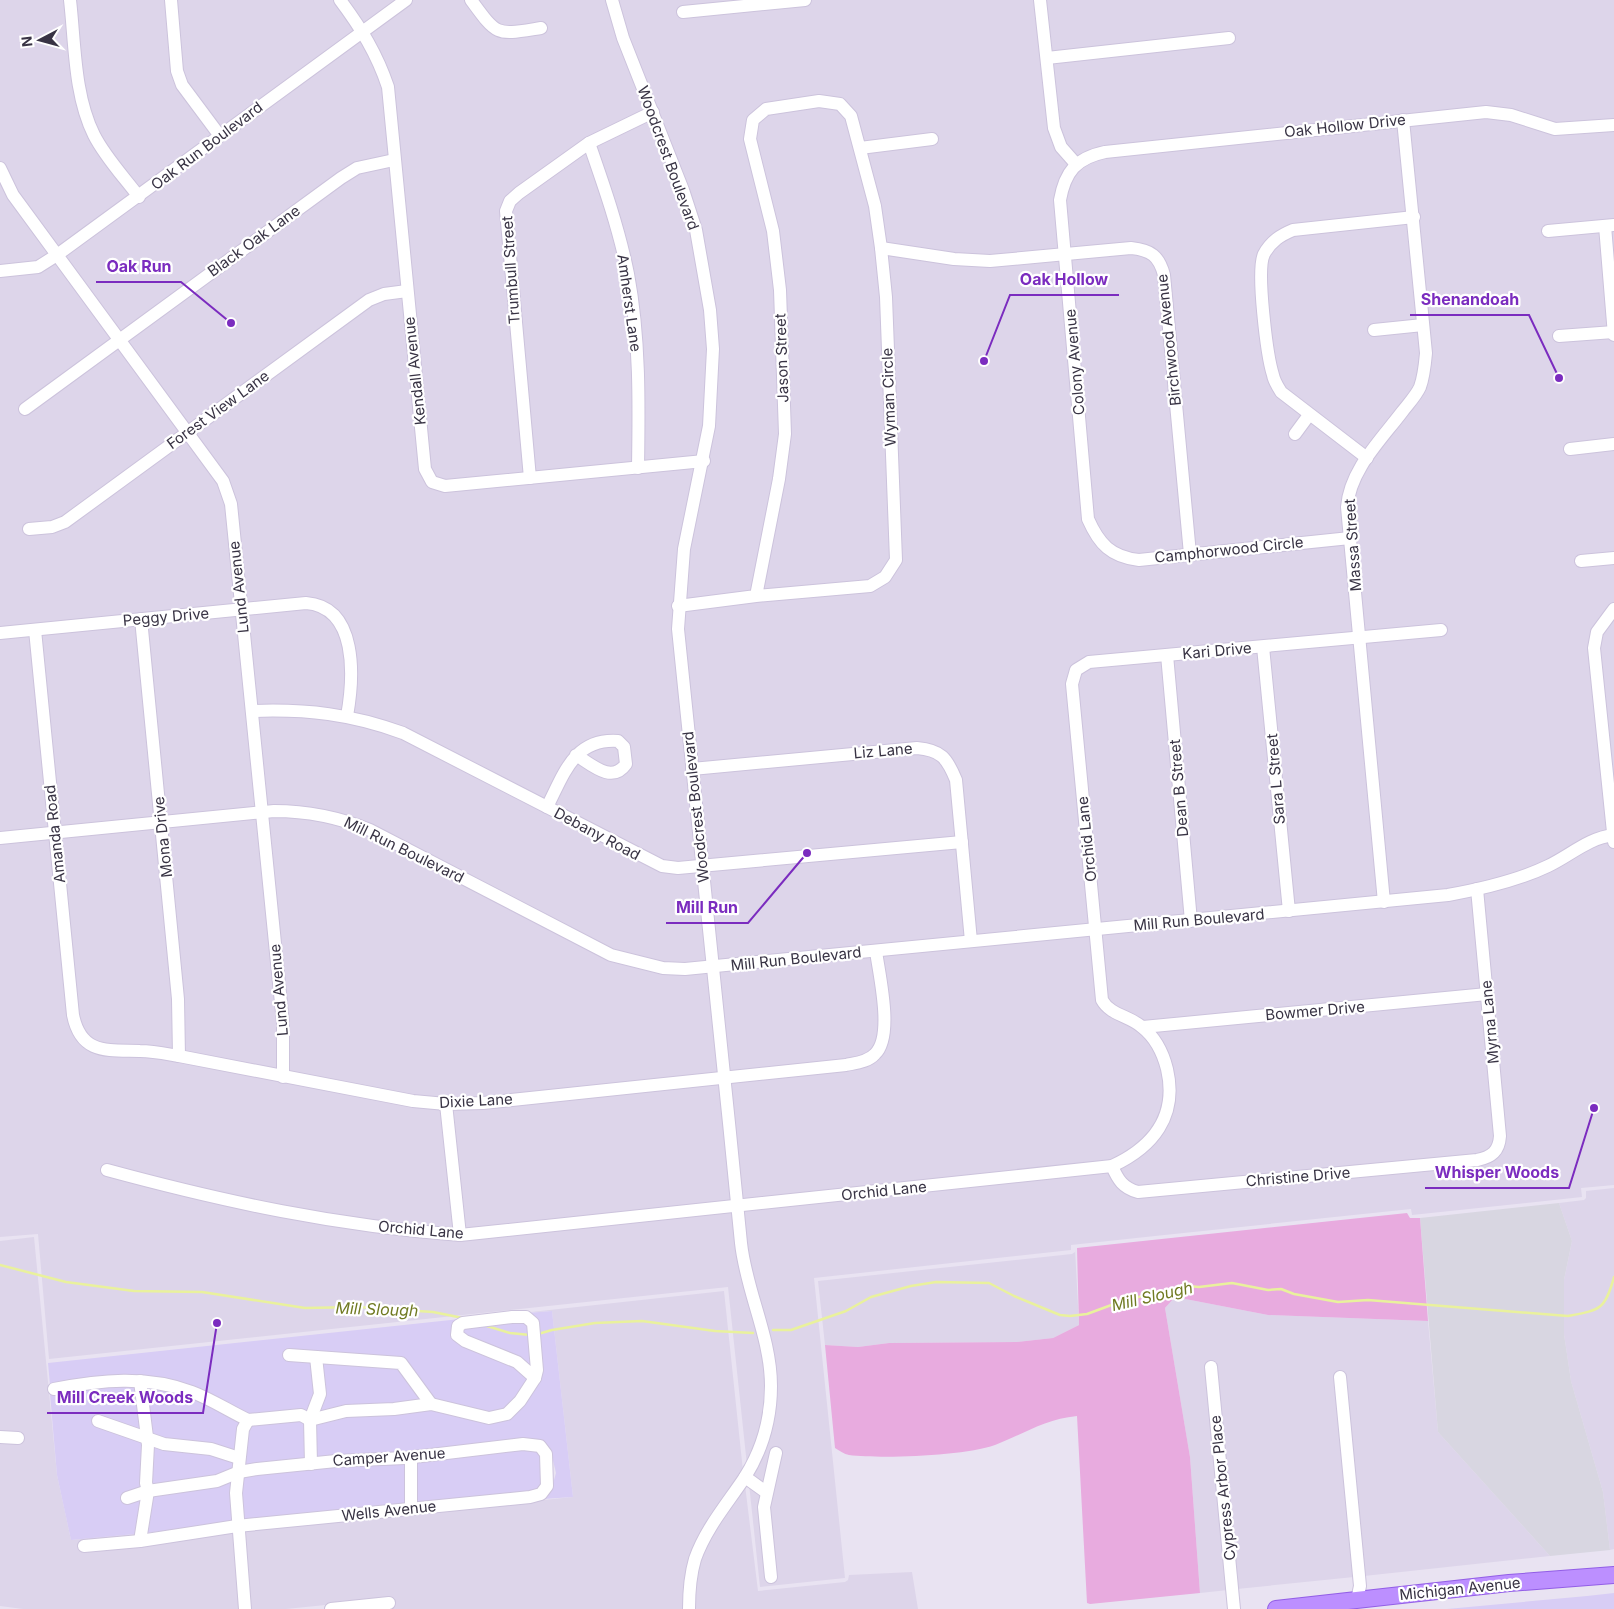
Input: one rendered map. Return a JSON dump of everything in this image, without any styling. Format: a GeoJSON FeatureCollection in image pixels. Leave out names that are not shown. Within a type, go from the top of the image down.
{"type":"FeatureCollection","features":[{"type":"Feature","properties":{"kind":"main road","name":"Michigan Avenue"},"geometry":{"type":"LineString","coordinates":[[1276,1609],[1509,1584],[1614,1576]]}},
{"type":"Feature","properties":{"kind":"street"},"geometry":{"type":"LineString","coordinates":[[70,0],[82,98],[90,124],[95,136],[138,197]]}},
{"type":"Feature","properties":{"kind":"street"},"geometry":{"type":"LineString","coordinates":[[171,0],[177,71],[182,85],[220,136]]}},
{"type":"Feature","properties":{"kind":"street","name":"Kendall Avenue"},"geometry":{"type":"LineString","coordinates":[[340,0],[363,31],[380,62],[388,87],[425,469],[432,482],[445,486],[704,461]]}},
{"type":"Feature","properties":{"kind":"street","name":"Oak Run Boulevard"},"geometry":{"type":"LineString","coordinates":[[0,271],[38,267],[57,255],[406,0]]}},
{"type":"Feature","properties":{"kind":"street"},"geometry":{"type":"LineString","coordinates":[[471,0],[490,26],[500,31],[510,33],[541,28]]}},
{"type":"Feature","properties":{"kind":"street","name":"Woodcrest Boulevard"},"geometry":{"type":"LineString","coordinates":[[612,0],[623,38],[683,190],[696,230],[704,267],[713,349],[709,426],[704,461],[684,549],[678,606],[678,628],[742,1250],[766,1347],[771,1384],[771,1404],[766,1431],[754,1461],[715,1520],[696,1557],[689,1582],[689,1609]]}},
{"type":"Feature","properties":{"kind":"street"},"geometry":{"type":"LineString","coordinates":[[683,12],[805,0]]}},
{"type":"Feature","properties":{"kind":"street"},"geometry":{"type":"LineString","coordinates":[[1040,0],[1054,128],[1061,148],[1076,164]]}},
{"type":"Feature","properties":{"kind":"street"},"geometry":{"type":"LineString","coordinates":[[1047,58],[1229,38]]}},
{"type":"Feature","properties":{"kind":"street","name":"Wyman Circle"},"geometry":{"type":"LineString","coordinates":[[678,606],[756,596],[870,586],[885,577],[896,560],[886,307],[881,248],[875,206],[851,116],[840,104],[820,101],[766,110],[753,120]]}},
{"type":"Feature","properties":{"kind":"street","name":"Trumbull Street"},"geometry":{"type":"LineString","coordinates":[[530,478],[506,211],[510,201],[519,193],[589,143],[653,112]]}},
{"type":"Feature","properties":{"kind":"street","name":"Oak Hollow Drive"},"geometry":{"type":"LineString","coordinates":[[1076,164],[1090,155],[1105,152],[1403,120],[1498,112],[1555,129],[1614,125]]}},
{"type":"Feature","properties":{"kind":"street","name":"Jason Street"},"geometry":{"type":"LineString","coordinates":[[753,120],[750,139],[773,231],[780,290],[785,434],[780,479],[756,596]]}},
{"type":"Feature","properties":{"kind":"street","name":"Massa Street"},"geometry":{"type":"LineString","coordinates":[[1384,902],[1350,538],[1348,494],[1358,470],[1420,387],[1426,352],[1403,120]]}},
{"type":"Feature","properties":{"kind":"street"},"geometry":{"type":"LineString","coordinates":[[860,148],[932,139]]}},
{"type":"Feature","properties":{"kind":"street","name":"Amherst Lane"},"geometry":{"type":"LineString","coordinates":[[589,143],[611,206],[628,274],[635,330],[639,396],[638,468]]}},
{"type":"Feature","properties":{"kind":"street","name":"Black Oak Lane"},"geometry":{"type":"LineString","coordinates":[[25,409],[341,178],[357,168],[394,160]]}},
{"type":"Feature","properties":{"kind":"street","name":"Colony Avenue"},"geometry":{"type":"LineString","coordinates":[[1076,164],[1064,181],[1060,200],[1088,519],[1096,537],[1109,551]]}},
{"type":"Feature","properties":{"kind":"street","name":"Lund Avenue"},"geometry":{"type":"LineString","coordinates":[[0,168],[13,195],[223,481],[231,504],[283,1023],[283,1077]]}},
{"type":"Feature","properties":{"kind":"street"},"geometry":{"type":"LineString","coordinates":[[1367,458],[1281,392],[1273,377],[1269,362],[1260,270],[1264,255],[1276,239],[1293,230],[1414,217]]}},
{"type":"Feature","properties":{"kind":"street"},"geometry":{"type":"LineString","coordinates":[[1548,231],[1609,225],[1614,333],[1559,336]]}},
{"type":"Feature","properties":{"kind":"street","name":"Birchwood Avenue"},"geometry":{"type":"LineString","coordinates":[[881,248],[954,259],[990,261],[1131,248],[1145,249],[1155,255],[1160,262],[1164,276],[1190,554]]}},
{"type":"Feature","properties":{"kind":"street","name":"Forest View Lane"},"geometry":{"type":"LineString","coordinates":[[29,529],[52,527],[65,522],[369,300],[384,294],[407,291]]}},
{"type":"Feature","properties":{"kind":"street"},"geometry":{"type":"LineString","coordinates":[[1374,330],[1423,325]]}},
{"type":"Feature","properties":{"kind":"street"},"geometry":{"type":"LineString","coordinates":[[1295,434],[1309,415]]}},
{"type":"Feature","properties":{"kind":"street"},"geometry":{"type":"LineString","coordinates":[[1570,448],[1614,444]]}},
{"type":"Feature","properties":{"kind":"street","name":"Camphorwood Circle"},"geometry":{"type":"LineString","coordinates":[[1109,551],[1125,558],[1139,560],[1350,538]]}},
{"type":"Feature","properties":{"kind":"street"},"geometry":{"type":"LineString","coordinates":[[1581,561],[1614,558]]}},
{"type":"Feature","properties":{"kind":"street","name":"Peggy Drive"},"geometry":{"type":"LineString","coordinates":[[0,633],[306,603],[317,604],[330,610],[337,616],[346,636],[352,680],[347,716]]}},
{"type":"Feature","properties":{"kind":"street"},"geometry":{"type":"LineString","coordinates":[[1614,609],[1597,632],[1594,648],[1608,725],[1614,837]]}},
{"type":"Feature","properties":{"kind":"street","name":"Mona Drive"},"geometry":{"type":"LineString","coordinates":[[141,619],[178,999],[180,1056]]}},
{"type":"Feature","properties":{"kind":"street","name":"Amanda Road"},"geometry":{"type":"LineString","coordinates":[[35,630],[73,1015],[75,1027],[82,1037]]}},
{"type":"Feature","properties":{"kind":"street","name":"Kari Drive"},"geometry":{"type":"LineString","coordinates":[[1076,670],[1089,662],[1441,630]]}},
{"type":"Feature","properties":{"kind":"street","name":"Sara L Street"},"geometry":{"type":"LineString","coordinates":[[1263,647],[1288,911]]}},
{"type":"Feature","properties":{"kind":"street","name":"Dean B Street"},"geometry":{"type":"LineString","coordinates":[[1167,655],[1192,921]]}},
{"type":"Feature","properties":{"kind":"street","name":"Orchid Lane"},"geometry":{"type":"LineString","coordinates":[[107,1170],[266,1210],[419,1232],[460,1235],[1112,1166],[1131,1158],[1153,1137],[1162,1124],[1170,1096],[1170,1082],[1163,1055],[1156,1041],[1143,1027],[1105,1007],[1102,1000],[1072,684],[1076,670]]}},
{"type":"Feature","properties":{"kind":"street","name":"Debany Road"},"geometry":{"type":"LineString","coordinates":[[252,711],[302,711],[347,716],[403,733],[647,860],[662,866],[678,868],[962,842]]}},
{"type":"Feature","properties":{"kind":"street","name":"Liz Lane"},"geometry":{"type":"LineString","coordinates":[[692,770],[917,748],[932,749],[941,754],[950,765],[956,780],[972,942]]}},
{"type":"Feature","properties":{"kind":"street"},"geometry":{"type":"LineString","coordinates":[[547,807],[576,755]]}},
{"type":"Feature","properties":{"kind":"street","name":"Mill Run Boulevard"},"geometry":{"type":"LineString","coordinates":[[0,838],[161,822],[300,811],[345,820],[370,830],[610,955],[663,968],[712,968],[1384,902],[1477,890],[1532,873],[1562,858],[1593,839],[1614,837]]}},
{"type":"Feature","properties":{"kind":"street","name":"Myrna Lane"},"geometry":{"type":"LineString","coordinates":[[1477,890],[1500,1136],[1500,1145],[1496,1153]]}},
{"type":"Feature","properties":{"kind":"street","name":"Dixie Lane"},"geometry":{"type":"LineString","coordinates":[[82,1037],[91,1046],[102,1050],[142,1051],[180,1056],[413,1101],[446,1104],[846,1065],[862,1062],[875,1054],[882,1041],[885,1027],[876,951]]}},
{"type":"Feature","properties":{"kind":"street","name":"Bowmer Drive"},"geometry":{"type":"LineString","coordinates":[[1143,1027],[1487,994]]}},
{"type":"Feature","properties":{"kind":"street"},"geometry":{"type":"LineString","coordinates":[[446,1104],[460,1235]]}},
{"type":"Feature","properties":{"kind":"street","name":"Christine Drive"},"geometry":{"type":"LineString","coordinates":[[1112,1166],[1119,1181],[1127,1189],[1138,1192],[1477,1160],[1487,1158],[1496,1153]]}},
{"type":"Feature","properties":{"kind":"street"},"geometry":{"type":"LineString","coordinates":[[54,1389],[98,1382],[126,1380],[140,1382],[192,1392],[248,1420],[301,1415],[310,1420],[346,1412],[394,1409],[431,1404],[490,1418],[506,1414],[520,1401],[536,1378],[538,1370],[533,1323],[526,1317],[512,1316],[463,1323],[456,1330],[460,1339],[517,1362],[536,1378]]}},
{"type":"Feature","properties":{"kind":"street"},"geometry":{"type":"LineString","coordinates":[[289,1355],[401,1362],[431,1404]]}},
{"type":"Feature","properties":{"kind":"street"},"geometry":{"type":"LineString","coordinates":[[311,1464],[310,1420],[320,1394],[316,1357]]}},
{"type":"Feature","properties":{"kind":"street","name":"Cypress Arbor Place"},"geometry":{"type":"LineString","coordinates":[[1212,1367],[1234,1609]]}},
{"type":"Feature","properties":{"kind":"street"},"geometry":{"type":"LineString","coordinates":[[1340,1377],[1360,1586],[1357,1600]]}},
{"type":"Feature","properties":{"kind":"street"},"geometry":{"type":"LineString","coordinates":[[140,1382],[147,1439],[146,1483],[148,1490],[140,1541]]}},
{"type":"Feature","properties":{"kind":"street"},"geometry":{"type":"LineString","coordinates":[[245,1609],[237,1526],[236,1493],[243,1429],[248,1420]]}},
{"type":"Feature","properties":{"kind":"street"},"geometry":{"type":"LineString","coordinates":[[98,1421],[164,1444],[211,1449],[239,1458]]}},
{"type":"Feature","properties":{"kind":"street"},"geometry":{"type":"LineString","coordinates":[[0,1437],[18,1438]]}},
{"type":"Feature","properties":{"kind":"street","name":"Camper Avenue"},"geometry":{"type":"LineString","coordinates":[[127,1498],[148,1490],[217,1481],[239,1472],[311,1464],[412,1458],[523,1444],[540,1446],[546,1454],[547,1486],[541,1494]]}},
{"type":"Feature","properties":{"kind":"street"},"geometry":{"type":"LineString","coordinates":[[771,1577],[764,1523],[766,1492],[776,1453]]}},
{"type":"Feature","properties":{"kind":"street"},"geometry":{"type":"LineString","coordinates":[[411,1509],[412,1458]]}},
{"type":"Feature","properties":{"kind":"street"},"geometry":{"type":"LineString","coordinates":[[745,1477],[766,1492]]}},
{"type":"Feature","properties":{"kind":"street","name":"Wells Avenue"},"geometry":{"type":"LineString","coordinates":[[84,1546],[140,1541],[237,1526],[530,1497],[541,1494]]}},
{"type":"Feature","properties":{"kind":"street"},"geometry":{"type":"LineString","coordinates":[[331,1609],[382,1605]]}},
{"type":"Feature","properties":{"kind":"shaded area"},"geometry":{"type":"Polygon","coordinates":[[[0,0],[1614,0],[1614,1185],[1581,1188],[1582,1197],[1412,1215],[1411,1209],[1155,1236],[1071,1245],[1071,1250],[814,1278],[845,1578],[760,1587],[728,1287],[49,1359],[38,1234],[0,1237],[0,0]]]}},
{"type":"Feature","properties":{"kind":"shaded area"},"geometry":{"type":"Polygon","coordinates":[[[1614,1188],[1614,1549],[1610,1550],[1603,1492],[1571,1381],[1564,1334],[1564,1280],[1572,1241],[1559,1203],[1584,1200],[1586,1198],[1586,1191],[1614,1188]]]}},
{"type":"Feature","properties":{"kind":"shaded area"},"geometry":{"type":"Polygon","coordinates":[[[1559,1203],[1572,1241],[1564,1280],[1564,1334],[1571,1381],[1603,1492],[1610,1550],[1550,1556],[1438,1432],[1420,1218],[1559,1203]]]}},
{"type":"Feature","properties":{"kind":"shaded area"},"geometry":{"type":"Polygon","coordinates":[[[1407,1213],[1410,1218],[1420,1218],[1428,1321],[1268,1315],[1175,1297],[1165,1308],[1190,1457],[1200,1593],[1087,1603],[1077,1416],[1055,1420],[995,1445],[964,1452],[923,1456],[863,1456],[847,1455],[835,1448],[825,1345],[858,1347],[889,1343],[1017,1342],[1053,1338],[1079,1325],[1077,1248],[1407,1213]]]}},
{"type":"Feature","properties":{"kind":"shaded area"},"geometry":{"type":"Polygon","coordinates":[[[34,1237],[57,1475],[71,1540],[135,1534],[135,1536],[78,1542],[80,1551],[233,1531],[240,1609],[23,1609],[0,1606],[0,1441],[22,1443],[24,1434],[0,1432],[0,1241],[34,1237]]]}},
{"type":"Feature","properties":{"kind":"shaded area"},"geometry":{"type":"Polygon","coordinates":[[[1075,1248],[1079,1325],[1053,1338],[1017,1342],[889,1343],[858,1347],[825,1345],[818,1281],[1072,1254],[1075,1252],[1075,1248]]]}},
{"type":"Feature","properties":{"kind":"shaded area"},"geometry":{"type":"Polygon","coordinates":[[[724,1291],[743,1471],[684,1578],[684,1609],[383,1609],[395,1607],[394,1598],[286,1609],[250,1609],[243,1530],[573,1497],[552,1311],[522,1313],[724,1291]]]}},
{"type":"Feature","properties":{"kind":"shaded area"},"geometry":{"type":"Polygon","coordinates":[[[1175,1297],[1268,1315],[1428,1321],[1438,1432],[1550,1556],[1364,1576],[1344,1372],[1335,1373],[1354,1577],[1237,1589],[1216,1362],[1206,1363],[1228,1590],[1200,1593],[1190,1457],[1165,1308],[1175,1297]]]}},
{"type":"Feature","properties":{"kind":"shaded area"},"geometry":{"type":"Polygon","coordinates":[[[552,1311],[573,1497],[543,1499],[547,1497],[552,1487],[556,1473],[551,1452],[545,1442],[541,1440],[411,1453],[316,1458],[315,1423],[347,1416],[428,1409],[466,1418],[524,1403],[542,1377],[527,1313],[552,1311]]]}},
{"type":"Feature","properties":{"kind":"shaded area"},"geometry":{"type":"Polygon","coordinates":[[[460,1319],[453,1324],[452,1336],[514,1365],[529,1379],[504,1411],[490,1414],[434,1400],[405,1360],[285,1350],[284,1359],[311,1361],[315,1394],[307,1414],[249,1415],[193,1388],[50,1385],[48,1363],[460,1319]]]}},
{"type":"Feature","properties":{"kind":"shaded area"},"geometry":{"type":"Polygon","coordinates":[[[524,1322],[528,1325],[532,1370],[463,1335],[462,1329],[524,1322]]]}},
{"type":"Feature","properties":{"kind":"shaded area"},"geometry":{"type":"Polygon","coordinates":[[[321,1362],[398,1367],[423,1401],[317,1414],[321,1362]]]}},
{"type":"Feature","properties":{"kind":"shaded area"},"geometry":{"type":"Polygon","coordinates":[[[136,1385],[141,1431],[95,1416],[92,1424],[142,1442],[142,1488],[121,1495],[124,1503],[141,1497],[135,1534],[71,1540],[57,1475],[50,1394],[86,1388],[136,1385]]]}},
{"type":"Feature","properties":{"kind":"shaded area"},"geometry":{"type":"Polygon","coordinates":[[[146,1387],[190,1396],[241,1422],[235,1452],[152,1436],[146,1387]]]}},
{"type":"Feature","properties":{"kind":"shaded area"},"geometry":{"type":"Polygon","coordinates":[[[299,1420],[305,1423],[306,1459],[244,1467],[248,1430],[251,1424],[299,1420]]]}},
{"type":"Feature","properties":{"kind":"shaded area"},"geometry":{"type":"Polygon","coordinates":[[[153,1445],[210,1453],[234,1461],[234,1469],[216,1477],[152,1486],[153,1445]]]}},
{"type":"Feature","properties":{"kind":"shaded area"},"geometry":{"type":"Polygon","coordinates":[[[523,1449],[537,1450],[542,1456],[546,1474],[538,1490],[416,1504],[416,1461],[523,1449]]]}},
{"type":"Feature","properties":{"kind":"shaded area"},"geometry":{"type":"Polygon","coordinates":[[[406,1463],[406,1505],[242,1521],[241,1493],[244,1476],[303,1468],[406,1463]]]}},
{"type":"Feature","properties":{"kind":"shaded area"},"geometry":{"type":"Polygon","coordinates":[[[233,1480],[232,1523],[145,1533],[152,1494],[233,1480]]]}},
{"type":"Feature","properties":{"kind":"shaded area"},"geometry":{"type":"Polygon","coordinates":[[[745,1485],[758,1591],[845,1582],[848,1580],[849,1575],[912,1572],[918,1609],[694,1609],[694,1583],[711,1534],[745,1485]]]}},
{"type":"Feature","properties":{"kind":"shaded area"},"geometry":{"type":"Polygon","coordinates":[[[1614,1593],[1614,1609],[1447,1609],[1587,1596],[1614,1593]]]}},
{"type":"Feature","properties":{"kind":"waterway","name":"Mill Slough"},"geometry":{"type":"LineString","coordinates":[[0,1265],[66,1282],[134,1291],[202,1292],[305,1308],[359,1307],[433,1312],[463,1318]]}},
{"type":"Feature","properties":{"kind":"waterway","name":"Mill Slough"},"geometry":{"type":"LineString","coordinates":[[773,1330],[791,1330],[846,1311],[871,1297],[911,1286],[936,1282],[989,1283],[1014,1296],[1060,1315],[1070,1316],[1087,1314],[1125,1300],[1188,1286],[1199,1287],[1232,1283],[1268,1290],[1281,1289],[1294,1294],[1338,1302],[1368,1300],[1568,1316],[1600,1307],[1608,1296],[1614,1277]]}},
{"type":"Feature","properties":{"kind":"waterway","name":"Mill Slough"},"geometry":{"type":"LineString","coordinates":[[538,1334],[595,1323],[642,1321],[715,1331],[753,1333]]}},
{"type":"Feature","properties":{"kind":"waterway","name":"Mill Slough"},"geometry":{"type":"LineString","coordinates":[[487,1326],[510,1333],[530,1335]]}},
{"type":"Feature","properties":{"kind":"place","name":"Oak Run"},"geometry":{"type":"Point","coordinates":[231,323]}},
{"type":"Feature","properties":{"kind":"place","name":"Oak Hollow"},"geometry":{"type":"Point","coordinates":[984,361]}},
{"type":"Feature","properties":{"kind":"place","name":"Shenandoah"},"geometry":{"type":"Point","coordinates":[1559,378]}},
{"type":"Feature","properties":{"kind":"place","name":"Mill Run"},"geometry":{"type":"Point","coordinates":[807,853]}},
{"type":"Feature","properties":{"kind":"place","name":"Whisper Woods"},"geometry":{"type":"Point","coordinates":[1594,1108]}},
{"type":"Feature","properties":{"kind":"place","name":"Mill Creek Woods"},"geometry":{"type":"Point","coordinates":[217,1323]}}]}
